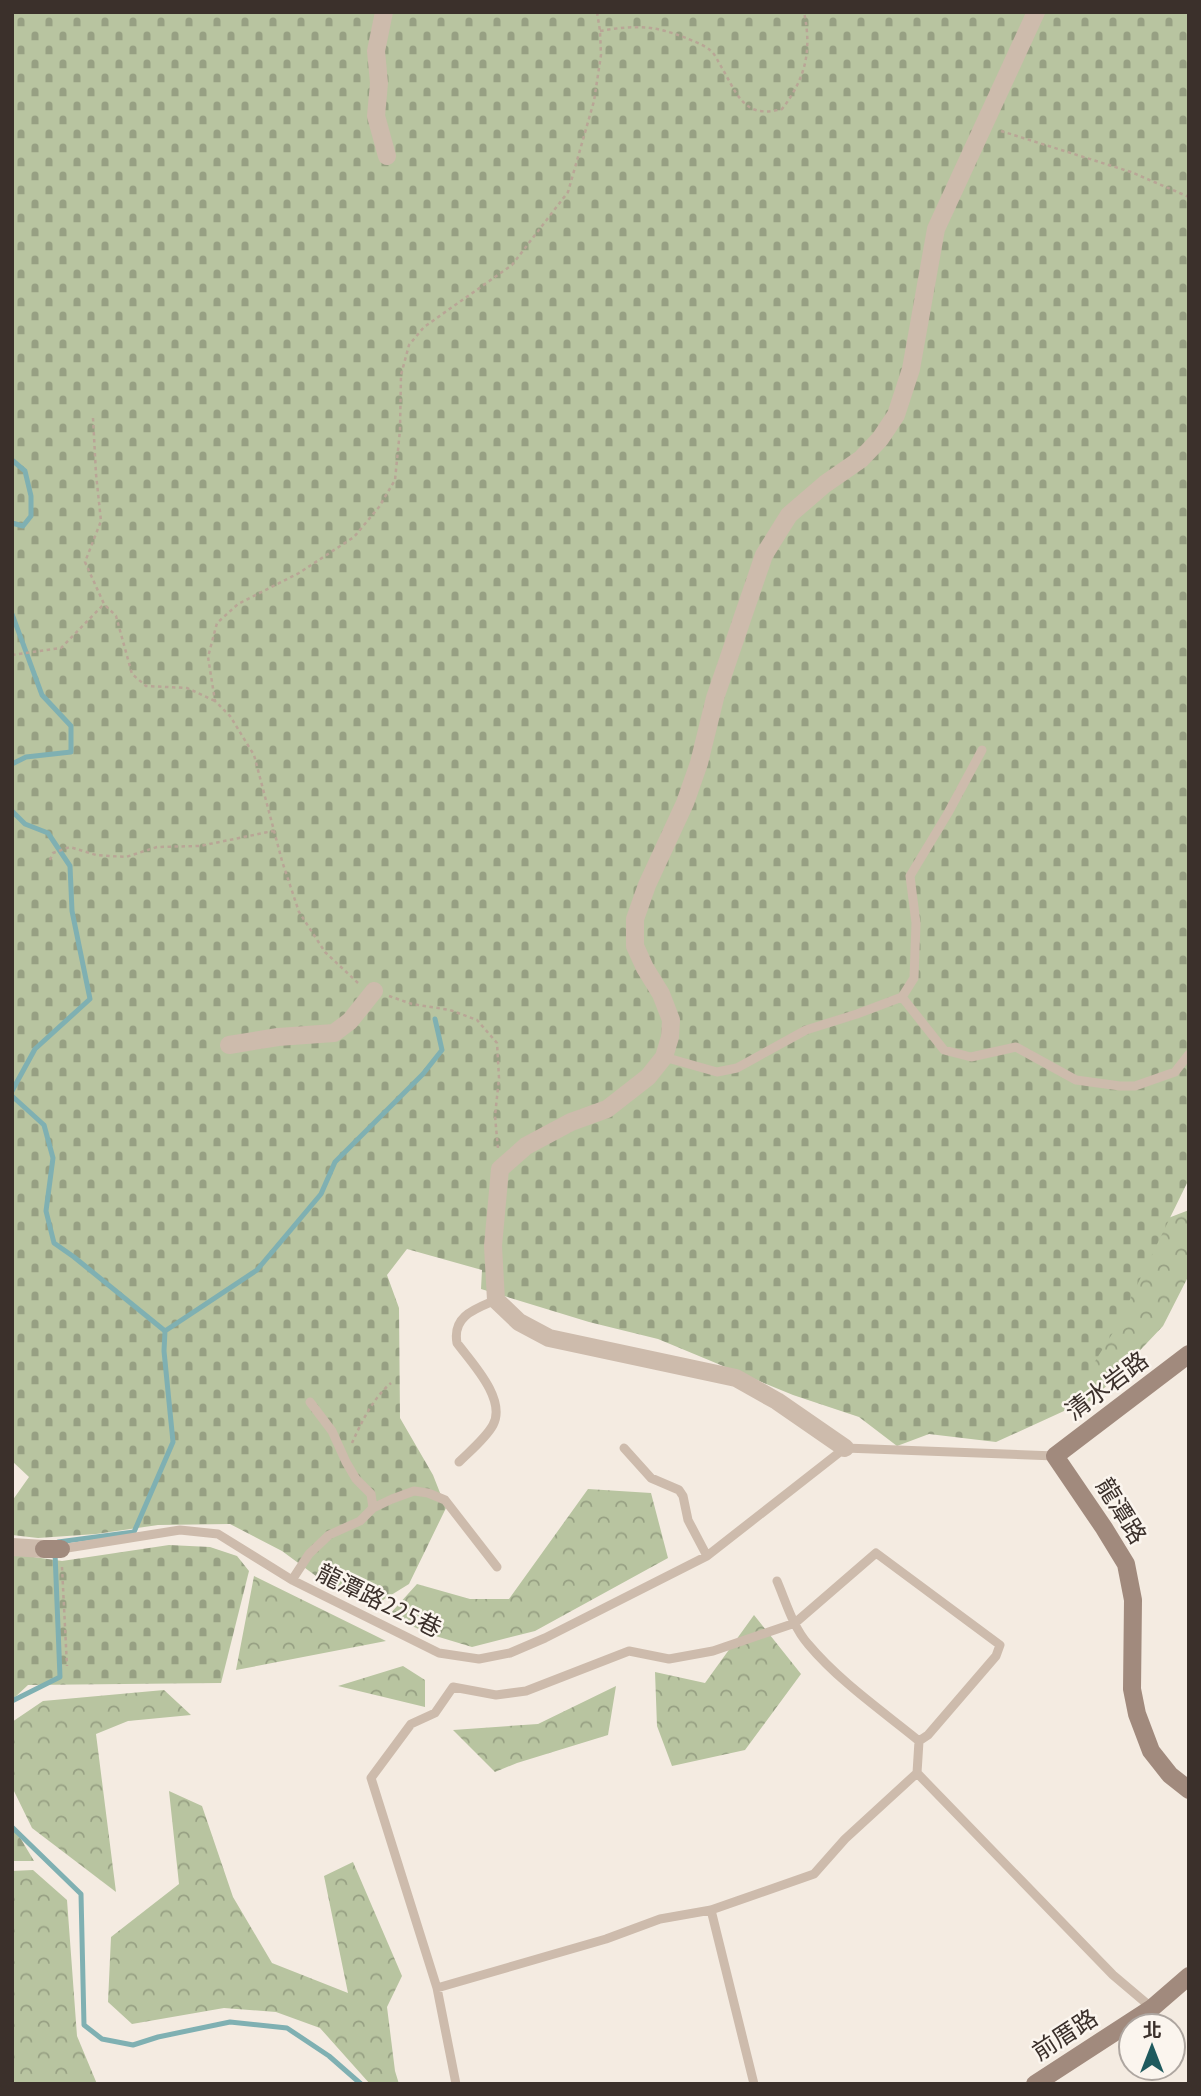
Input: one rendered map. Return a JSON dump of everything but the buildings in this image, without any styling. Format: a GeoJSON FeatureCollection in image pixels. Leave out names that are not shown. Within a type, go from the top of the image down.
{"type":"FeatureCollection","features":[{"type":"Feature","properties":{"kind":"street"},"geometry":{"type":"LineString","coordinates":[[384,12],[376,51],[379,83],[376,116],[387,156]]}},
{"type":"Feature","properties":{"kind":"street"},"geometry":{"type":"LineString","coordinates":[[845,1448],[777,1401],[737,1378],[549,1338],[519,1322],[496,1300],[492,1246],[500,1169],[526,1146],[571,1122],[607,1109],[648,1077],[664,1058],[671,1020],[661,994],[635,946],[635,919],[699,764],[715,698],[764,555],[789,515],[861,458],[880,439],[896,415],[911,369],[936,229],[1036,12]]}},
{"type":"Feature","properties":{"kind":"street"},"geometry":{"type":"LineString","coordinates":[[229,1045],[278,1037],[334,1033],[350,1021],[374,991]]}},
{"type":"Feature","properties":{"kind":"street","name":"清水岩路"},"geometry":{"type":"LineString","coordinates":[[1055,1456],[1189,1354]]}},
{"type":"Feature","properties":{"kind":"street","name":"龍潭路"},"geometry":{"type":"LineString","coordinates":[[1055,1456],[1126,1564],[1133,1600],[1132,1689],[1137,1714],[1151,1751],[1170,1775],[1189,1790]]}},
{"type":"Feature","properties":{"kind":"street"},"geometry":{"type":"LineString","coordinates":[[12,1547],[53,1549]]}},
{"type":"Feature","properties":{"kind":"street","name":"前厝路"},"geometry":{"type":"LineString","coordinates":[[1035,2084],[1152,2008],[1189,1976]]}},
{"type":"Feature","properties":{"kind":"lane"},"geometry":{"type":"LineString","coordinates":[[664,1058],[717,1072],[737,1068],[807,1030],[902,997],[914,978],[916,923],[910,876],[982,750]]}},
{"type":"Feature","properties":{"kind":"lane"},"geometry":{"type":"LineString","coordinates":[[902,997],[944,1049],[971,1057],[1016,1047],[1076,1080],[1135,1086],[1175,1072],[1189,1054]]}},
{"type":"Feature","properties":{"kind":"lane"},"geometry":{"type":"LineString","coordinates":[[459,1462],[492,1426],[495,1406],[491,1389],[457,1343],[455,1334],[465,1314],[496,1300]]}},
{"type":"Feature","properties":{"kind":"lane"},"geometry":{"type":"LineString","coordinates":[[310,1402],[332,1431],[356,1479],[370,1494],[373,1508]]}},
{"type":"Feature","properties":{"kind":"lane"},"geometry":{"type":"LineString","coordinates":[[624,1448],[651,1478],[679,1490],[683,1496],[688,1520],[707,1556]]}},
{"type":"Feature","properties":{"kind":"lane"},"geometry":{"type":"LineString","coordinates":[[845,1448],[1055,1456]]}},
{"type":"Feature","properties":{"kind":"lane","name":"龍潭路225巷"},"geometry":{"type":"LineString","coordinates":[[53,1549],[180,1530],[218,1534],[292,1580],[439,1653],[479,1659],[510,1653],[545,1638],[707,1556],[845,1448]]}},
{"type":"Feature","properties":{"kind":"lane"},"geometry":{"type":"LineString","coordinates":[[292,1580],[309,1554],[329,1535],[360,1521],[373,1508],[414,1491],[445,1500],[497,1567]]}},
{"type":"Feature","properties":{"kind":"lane"},"geometry":{"type":"LineString","coordinates":[[456,2084],[437,1988],[371,1778],[411,1724],[435,1713],[453,1687],[496,1695],[526,1691],[629,1651],[669,1658],[713,1651],[795,1623],[876,1553],[1000,1645],[996,1656],[928,1735],[919,1741]]}},
{"type":"Feature","properties":{"kind":"lane"},"geometry":{"type":"LineString","coordinates":[[777,1581],[807,1643],[844,1680],[919,1741]]}},
{"type":"Feature","properties":{"kind":"lane"},"geometry":{"type":"LineString","coordinates":[[437,1988],[606,1939],[660,1919],[711,1910],[814,1874],[845,1839],[917,1773],[919,1741]]}},
{"type":"Feature","properties":{"kind":"lane"},"geometry":{"type":"LineString","coordinates":[[917,1773],[1113,1975],[1152,2008]]}},
{"type":"Feature","properties":{"kind":"lane"},"geometry":{"type":"LineString","coordinates":[[711,1910],[754,2084]]}},
{"type":"Feature","properties":{"kind":"path"},"geometry":{"type":"LineString","coordinates":[[215,701],[208,657],[217,623],[238,604],[299,573],[354,537],[379,507],[395,480],[400,430],[401,375],[409,345],[424,327],[512,265],[568,192],[594,101],[601,55],[597,12]]}},
{"type":"Feature","properties":{"kind":"path"},"geometry":{"type":"LineString","coordinates":[[600,31],[628,26],[659,28],[712,51],[740,99],[750,109],[767,113],[782,109],[802,77],[807,55],[804,12]]}},
{"type":"Feature","properties":{"kind":"path"},"geometry":{"type":"LineString","coordinates":[[984,127],[1131,172],[1189,197]]}},
{"type":"Feature","properties":{"kind":"path"},"geometry":{"type":"LineString","coordinates":[[93,418],[102,521],[85,562],[104,604],[116,616],[132,674],[146,686],[187,688],[215,701],[230,716],[254,755],[273,831],[299,912],[325,951],[357,983],[412,1004],[450,1010],[477,1020],[497,1043],[499,1078],[495,1116],[500,1169]]}},
{"type":"Feature","properties":{"kind":"path"},"geometry":{"type":"LineString","coordinates":[[12,655],[61,648],[104,604]]}},
{"type":"Feature","properties":{"kind":"path"},"geometry":{"type":"LineString","coordinates":[[50,860],[53,853],[70,847],[96,855],[126,857],[157,847],[200,846],[273,831]]}},
{"type":"Feature","properties":{"kind":"path"},"geometry":{"type":"LineString","coordinates":[[342,1453],[353,1443],[383,1389],[391,1383]]}},
{"type":"Feature","properties":{"kind":"path"},"geometry":{"type":"LineString","coordinates":[[53,1549],[67,1666]]}},
{"type":"Feature","properties":{"kind":"green space"},"geometry":{"type":"Polygon","coordinates":[[[12,12],[1189,12],[1189,1179],[1117,1326],[1064,1411],[996,1442],[929,1434],[897,1446],[859,1417],[793,1395],[658,1339],[589,1322],[481,1289],[482,1270],[407,1249],[387,1275],[399,1308],[400,1418],[433,1475],[446,1508],[409,1584],[375,1605],[335,1590],[282,1551],[230,1524],[158,1525],[96,1534],[38,1538],[12,1535],[12,1501],[29,1477],[12,1461],[12,12]]]}},
{"type":"Feature","properties":{"kind":"green space"},"geometry":{"type":"Polygon","coordinates":[[[1189,1210],[1189,1275],[1163,1326],[1092,1401],[969,1418],[1119,1237],[1189,1210]]]}},
{"type":"Feature","properties":{"kind":"green space"},"geometry":{"type":"Polygon","coordinates":[[[588,1489],[651,1493],[668,1558],[535,1631],[472,1647],[429,1634],[389,1615],[417,1584],[470,1599],[509,1599],[588,1489]]]}},
{"type":"Feature","properties":{"kind":"green space"},"geometry":{"type":"Polygon","coordinates":[[[169,1545],[210,1547],[237,1556],[249,1571],[221,1683],[28,1685],[12,1700],[12,1554],[62,1561],[169,1545]]]}},
{"type":"Feature","properties":{"kind":"green space"},"geometry":{"type":"Polygon","coordinates":[[[254,1576],[386,1641],[236,1670],[254,1576]]]}},
{"type":"Feature","properties":{"kind":"green space"},"geometry":{"type":"Polygon","coordinates":[[[754,1615],[801,1674],[745,1750],[672,1766],[657,1726],[655,1672],[705,1683],[754,1615]]]}},
{"type":"Feature","properties":{"kind":"green space"},"geometry":{"type":"Polygon","coordinates":[[[403,1666],[425,1680],[425,1707],[338,1686],[403,1666]]]}},
{"type":"Feature","properties":{"kind":"green space"},"geometry":{"type":"Polygon","coordinates":[[[616,1686],[608,1735],[495,1772],[453,1730],[538,1724],[616,1686]]]}},
{"type":"Feature","properties":{"kind":"green space"},"geometry":{"type":"Polygon","coordinates":[[[164,1690],[191,1715],[128,1721],[96,1734],[116,1892],[32,1828],[12,1787],[12,1722],[43,1701],[164,1690]]]}},
{"type":"Feature","properties":{"kind":"green space"},"geometry":{"type":"Polygon","coordinates":[[[169,1791],[202,1806],[233,1897],[272,1963],[348,1993],[324,1876],[353,1862],[402,1976],[387,2007],[399,2084],[370,2084],[320,2028],[276,2012],[224,2008],[132,2024],[108,2002],[111,1937],[179,1884],[169,1791]]]}},
{"type":"Feature","properties":{"kind":"green space"},"geometry":{"type":"Polygon","coordinates":[[[12,1824],[34,1861],[12,1861],[12,1824]]]}},
{"type":"Feature","properties":{"kind":"green space"},"geometry":{"type":"Polygon","coordinates":[[[33,1870],[67,1900],[77,2036],[97,2084],[12,2084],[12,1871],[33,1870]]]}},
{"type":"Feature","properties":{"kind":"waterway"},"geometry":{"type":"LineString","coordinates":[[12,460],[25,471],[31,496],[31,516],[23,526],[12,523]]}},
{"type":"Feature","properties":{"kind":"waterway"},"geometry":{"type":"LineString","coordinates":[[12,614],[42,695],[71,726],[71,752],[26,757],[12,764]]}},
{"type":"Feature","properties":{"kind":"waterway"},"geometry":{"type":"LineString","coordinates":[[12,811],[25,824],[48,833],[70,866],[72,911],[90,999],[35,1049],[12,1091]]}},
{"type":"Feature","properties":{"kind":"waterway"},"geometry":{"type":"LineString","coordinates":[[165,1331],[257,1270],[321,1194],[335,1162],[423,1074],[442,1050],[435,1019]]}},
{"type":"Feature","properties":{"kind":"waterway"},"geometry":{"type":"LineString","coordinates":[[12,1096],[44,1125],[53,1158],[46,1211],[54,1243],[165,1331],[164,1351],[173,1442],[134,1532],[58,1542]]}},
{"type":"Feature","properties":{"kind":"waterway"},"geometry":{"type":"LineString","coordinates":[[12,1701],[60,1677],[55,1553]]}},
{"type":"Feature","properties":{"kind":"waterway"},"geometry":{"type":"LineString","coordinates":[[12,1827],[81,1894],[84,2025],[102,2039],[133,2045],[230,2022],[287,2028],[329,2056],[361,2084]]}}]}
